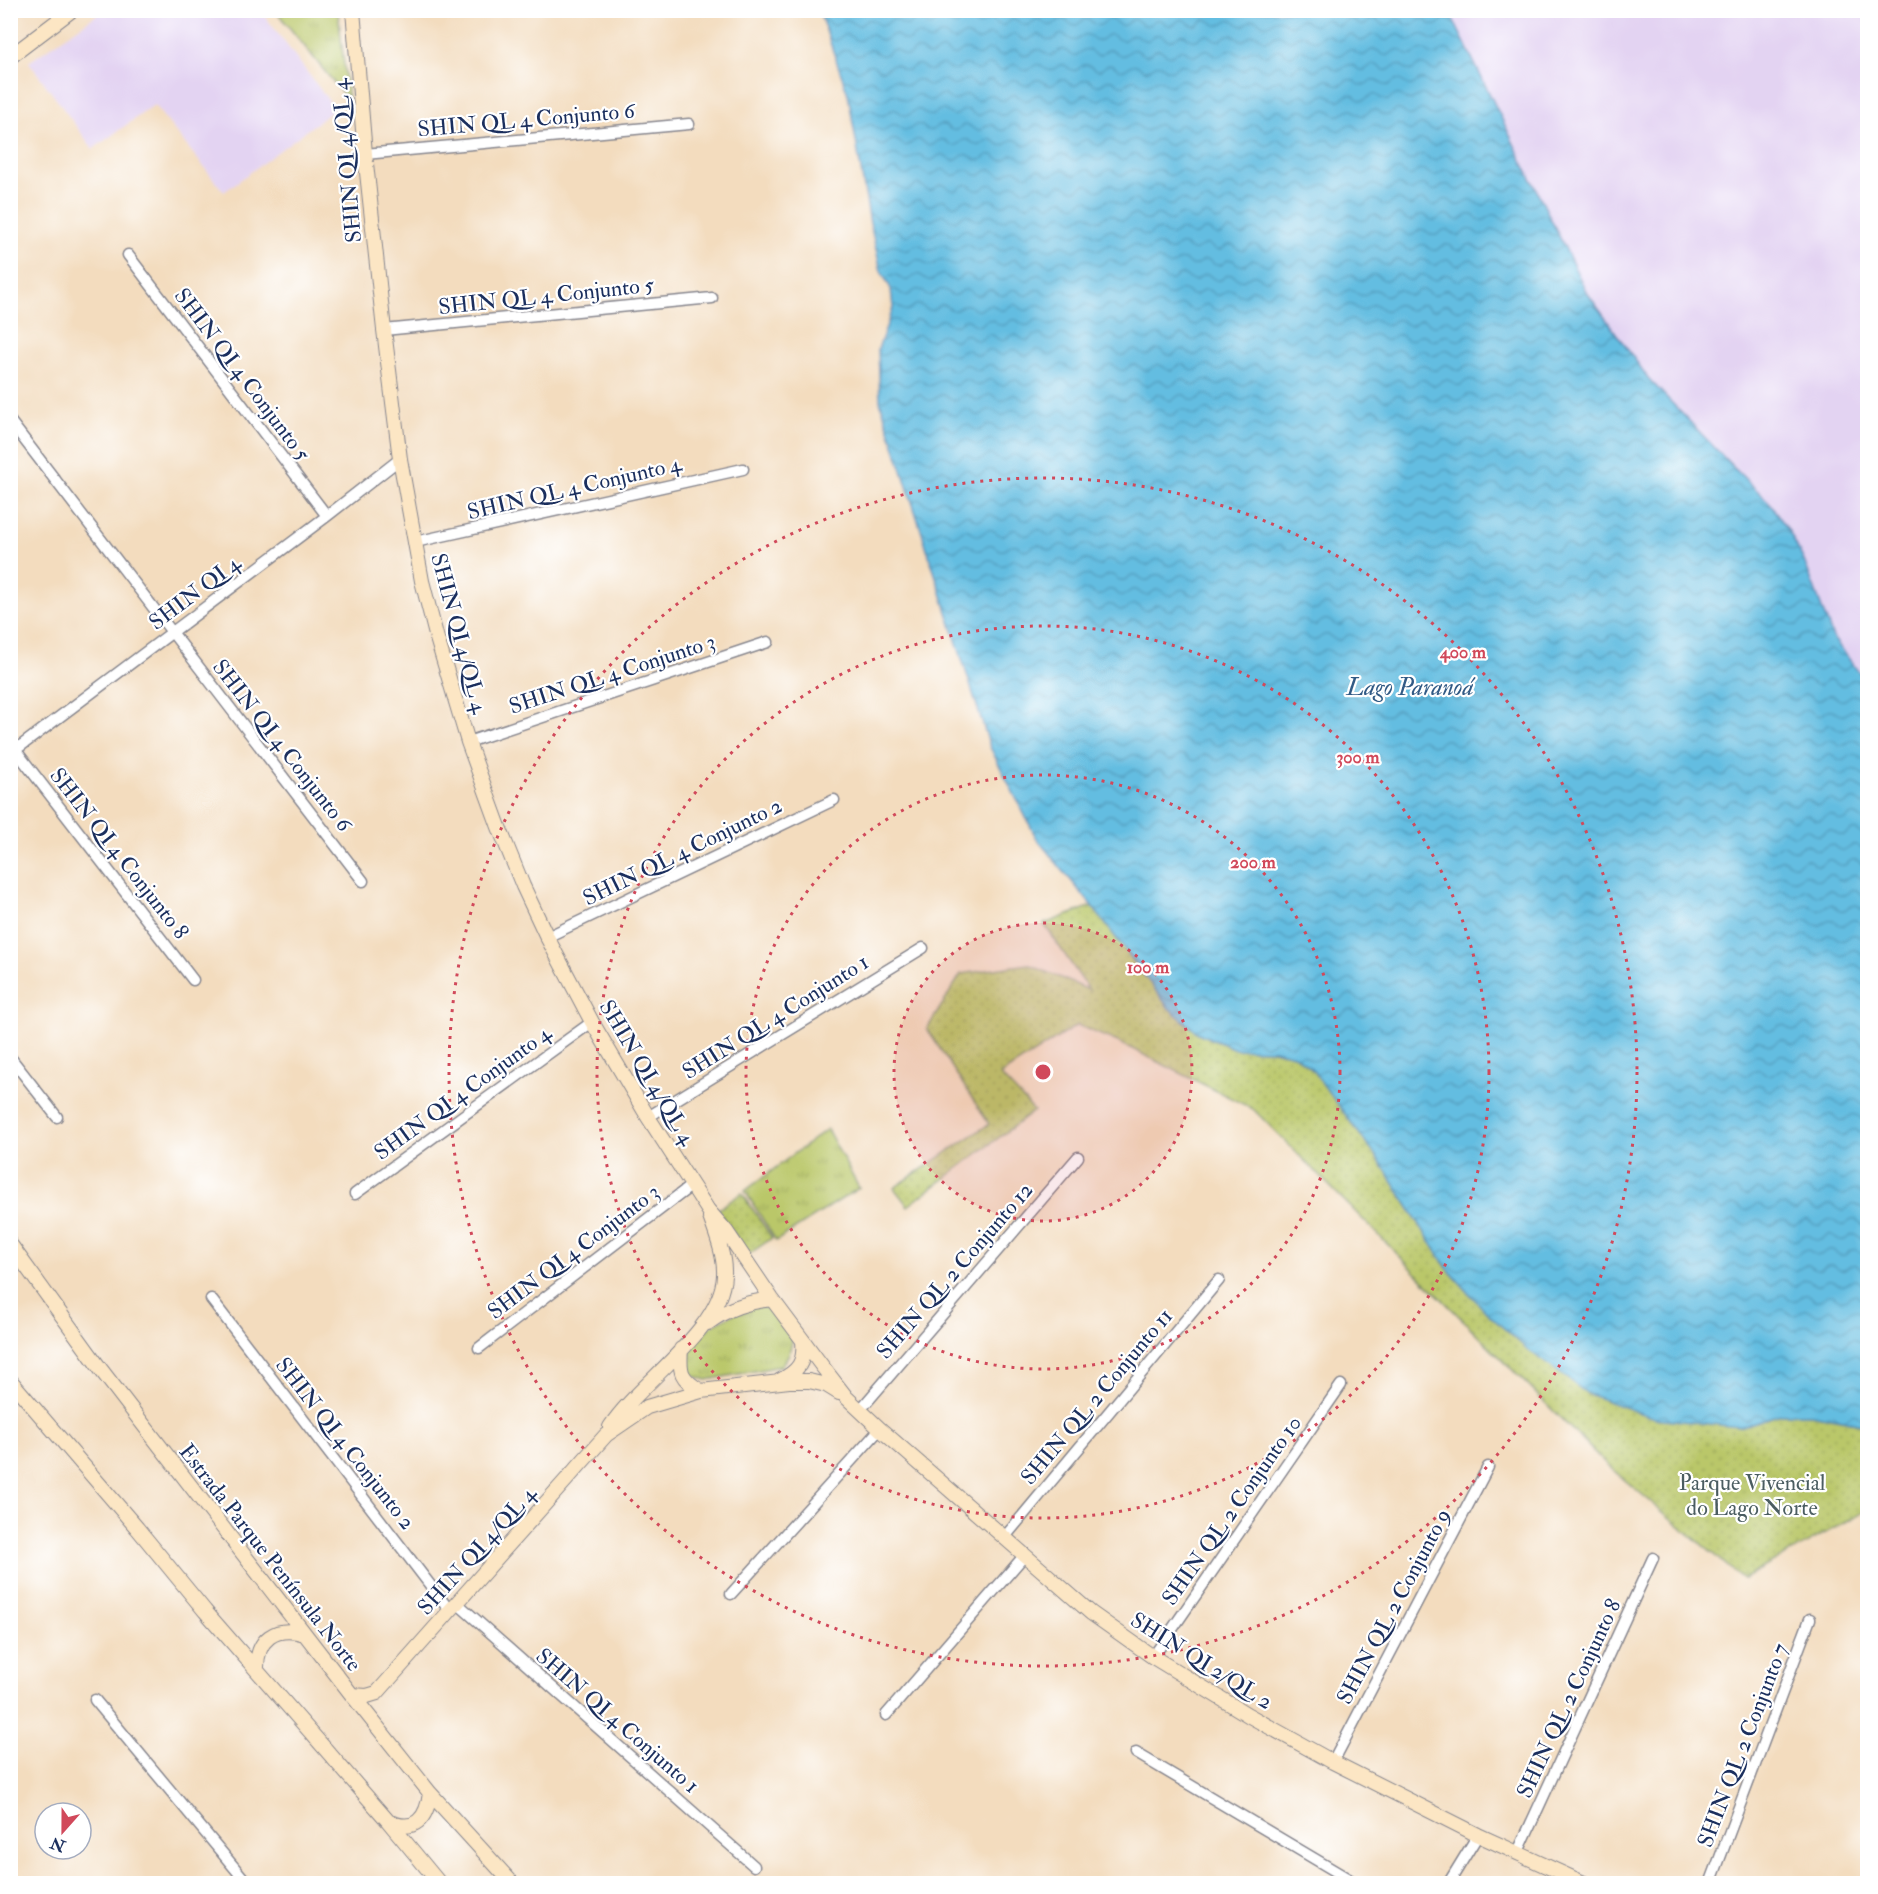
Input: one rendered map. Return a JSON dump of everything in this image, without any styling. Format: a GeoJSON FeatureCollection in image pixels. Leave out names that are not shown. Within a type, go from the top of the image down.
{"type":"FeatureCollection","features":[{"type":"Feature","properties":{"kind":"street"},"geometry":{"type":"LineString","coordinates":[[10,57],[72,10]]}},
{"type":"Feature","properties":{"kind":"street","name":"SHIN QI 4/QL 4"},"geometry":{"type":"LineString","coordinates":[[353,10],[365,154],[400,459],[415,542],[436,635],[468,742],[512,859],[548,938],[592,1022],[648,1117],[708,1210],[726,1231],[803,1341]]}},
{"type":"Feature","properties":{"kind":"street","name":"SHIN QL 4 Conjunto 6"},"geometry":{"type":"LineString","coordinates":[[365,154],[689,124]]}},
{"type":"Feature","properties":{"kind":"street","name":"SHIN QI 4 Conjunto 5"},"geometry":{"type":"LineString","coordinates":[[128,255],[327,516]]}},
{"type":"Feature","properties":{"kind":"street","name":"SHIN QL 4 Conjunto 5"},"geometry":{"type":"LineString","coordinates":[[384,330],[712,298]]}},
{"type":"Feature","properties":{"kind":"street","name":"SHIN QI 4 Conjunto 6"},"geometry":{"type":"LineString","coordinates":[[10,421],[363,881]]}},
{"type":"Feature","properties":{"kind":"street","name":"SHIN QI 4"},"geometry":{"type":"LineString","coordinates":[[12,749],[172,633],[400,459]]}},
{"type":"Feature","properties":{"kind":"street","name":"SHIN QL 4 Conjunto 4"},"geometry":{"type":"LineString","coordinates":[[415,542],[742,469]]}},
{"type":"Feature","properties":{"kind":"street","name":"SHIN QL 4 Conjunto 3"},"geometry":{"type":"LineString","coordinates":[[468,742],[768,642]]}},
{"type":"Feature","properties":{"kind":"street","name":"SHIN QI 4 Conjunto 8"},"geometry":{"type":"LineString","coordinates":[[12,749],[193,980]]}},
{"type":"Feature","properties":{"kind":"street","name":"SHIN QL 4 Conjunto 2"},"geometry":{"type":"LineString","coordinates":[[548,938],[834,800]]}},
{"type":"Feature","properties":{"kind":"street","name":"SHIN QL 4 Conjunto 1"},"geometry":{"type":"LineString","coordinates":[[648,1117],[923,948]]}},
{"type":"Feature","properties":{"kind":"street","name":"SHIN QI 4 Conjunto 4"},"geometry":{"type":"LineString","coordinates":[[354,1194],[592,1022]]}},
{"type":"Feature","properties":{"kind":"street"},"geometry":{"type":"LineString","coordinates":[[10,1057],[57,1117]]}},
{"type":"Feature","properties":{"kind":"street","name":"SHIN QL 2 Conjunto 12"},"geometry":{"type":"LineString","coordinates":[[860,1410],[1078,1157]]}},
{"type":"Feature","properties":{"kind":"street","name":"SHIN QI 4 Conjunto 3"},"geometry":{"type":"LineString","coordinates":[[479,1348],[692,1185]]}},
{"type":"Feature","properties":{"kind":"street","name":"SHIN QI 4/QL 4"},"geometry":{"type":"LineString","coordinates":[[377,1694],[606,1435],[616,1418],[631,1401],[700,1328],[713,1310],[723,1283],[724,1272],[718,1241],[708,1210]]}},
{"type":"Feature","properties":{"kind":"street","name":"Estrada Parque Península Norte"},"geometry":{"type":"LineString","coordinates":[[10,1244],[102,1371],[352,1695],[430,1792],[513,1884]]}},
{"type":"Feature","properties":{"kind":"street","name":"SHIN QL 2 Conjunto 11"},"geometry":{"type":"LineString","coordinates":[[1004,1538],[1219,1280]]}},
{"type":"Feature","properties":{"kind":"street","name":"SHIN QI 4 Conjunto 2"},"geometry":{"type":"LineString","coordinates":[[211,1299],[453,1607]]}},
{"type":"Feature","properties":{"kind":"street"},"geometry":{"type":"LineString","coordinates":[[700,1328],[732,1308],[750,1302],[772,1299]]}},
{"type":"Feature","properties":{"kind":"street"},"geometry":{"type":"LineString","coordinates":[[775,1383],[796,1371],[803,1356],[803,1341]]}},
{"type":"Feature","properties":{"kind":"street","name":"SHIN QI 2/QL 2"},"geometry":{"type":"LineString","coordinates":[[803,1341],[846,1397],[880,1429],[1091,1613],[1153,1657],[1248,1715],[1333,1762],[1517,1854],[1586,1884]]}},
{"type":"Feature","properties":{"kind":"street"},"geometry":{"type":"LineString","coordinates":[[681,1349],[681,1370],[684,1379],[701,1391]]}},
{"type":"Feature","properties":{"kind":"street"},"geometry":{"type":"LineString","coordinates":[[10,1380],[440,1884]]}},
{"type":"Feature","properties":{"kind":"street","name":"SHIN QI 2/QL 2"},"geometry":{"type":"LineString","coordinates":[[775,1383],[789,1381],[818,1383],[846,1397]]}},
{"type":"Feature","properties":{"kind":"street","name":"SHIN QI 4/QL 4"},"geometry":{"type":"LineString","coordinates":[[606,1435],[647,1407],[701,1391],[775,1383]]}},
{"type":"Feature","properties":{"kind":"street","name":"SHIN QL 2 Conjunto 10"},"geometry":{"type":"LineString","coordinates":[[1153,1657],[1341,1385]]}},
{"type":"Feature","properties":{"kind":"street"},"geometry":{"type":"LineString","coordinates":[[731,1594],[880,1429]]}},
{"type":"Feature","properties":{"kind":"street","name":"SHIN QL 2 Conjunto 9"},"geometry":{"type":"LineString","coordinates":[[1333,1762],[1488,1467]]}},
{"type":"Feature","properties":{"kind":"street"},"geometry":{"type":"LineString","coordinates":[[886,1715],[1024,1556]]}},
{"type":"Feature","properties":{"kind":"street","name":"SHIN QL 2 Conjunto 8"},"geometry":{"type":"LineString","coordinates":[[1517,1854],[1653,1558]]}},
{"type":"Feature","properties":{"kind":"street","name":"SHIN QI 4 Conjunto 1"},"geometry":{"type":"LineString","coordinates":[[453,1607],[754,1866]]}},
{"type":"Feature","properties":{"kind":"street","name":"SHIN QL 2 Conjunto 7"},"geometry":{"type":"LineString","coordinates":[[1710,1884],[1810,1619]]}},
{"type":"Feature","properties":{"kind":"street"},"geometry":{"type":"LineString","coordinates":[[256,1670],[256,1658],[261,1646],[269,1636],[280,1631],[293,1630],[305,1634]]}},
{"type":"Feature","properties":{"kind":"street"},"geometry":{"type":"LineString","coordinates":[[352,1695],[377,1694],[373,1721]]}},
{"type":"Feature","properties":{"kind":"street"},"geometry":{"type":"LineString","coordinates":[[95,1700],[248,1884]]}},
{"type":"Feature","properties":{"kind":"street"},"geometry":{"type":"LineString","coordinates":[[1136,1753],[1357,1884]]}},
{"type":"Feature","properties":{"kind":"street"},"geometry":{"type":"LineString","coordinates":[[388,1821],[397,1826],[408,1826],[418,1822],[425,1815],[430,1792]]}},
{"type":"Feature","properties":{"kind":"street"},"geometry":{"type":"LineString","coordinates":[[1448,1884],[1478,1835]]}},
{"type":"Feature","properties":{"kind":"shaded area"},"geometry":{"type":"Polygon","coordinates":[[[102,11],[261,11],[335,109],[224,192],[154,105],[93,149],[29,62],[102,11]]]}},
{"type":"Feature","properties":{"kind":"shaded area"},"geometry":{"type":"Polygon","coordinates":[[[1449,11],[1867,11],[1867,683],[1833,638],[1805,563],[1789,531],[1768,501],[1648,378],[1586,291],[1449,11]]]}},
{"type":"Feature","properties":{"kind":"green space"},"geometry":{"type":"Polygon","coordinates":[[[276,11],[338,11],[348,100],[276,11]]]}},
{"type":"Feature","properties":{"kind":"green space","name":"Parque Vivencial do Lago Norte"},"geometry":{"type":"Polygon","coordinates":[[[1092,906],[1169,1008],[1198,1033],[1235,1049],[1274,1050],[1294,1055],[1311,1068],[1381,1163],[1447,1268],[1486,1312],[1527,1349],[1739,1427],[1781,1414],[1811,1414],[1867,1425],[1867,1510],[1743,1579],[1608,1466],[1253,1109],[1118,1042],[1077,1025],[1000,1075],[1034,1111],[908,1206],[894,1188],[989,1124],[927,1029],[961,974],[1028,964],[1089,990],[1044,924],[1092,906]]]}},
{"type":"Feature","properties":{"kind":"green space"},"geometry":{"type":"Polygon","coordinates":[[[827,1129],[859,1188],[776,1241],[745,1191],[827,1129]]]}},
{"type":"Feature","properties":{"kind":"green space"},"geometry":{"type":"Polygon","coordinates":[[[742,1193],[772,1238],[749,1254],[717,1210],[742,1193]]]}},
{"type":"Feature","properties":{"kind":"green space"},"geometry":{"type":"Polygon","coordinates":[[[749,1306],[769,1308],[793,1337],[789,1354],[781,1366],[707,1380],[691,1375],[685,1364],[692,1346],[710,1326],[749,1306]]]}},
{"type":"Feature","properties":{"kind":"water","name":"Lago Paranoá"},"geometry":{"type":"Polygon","coordinates":[[[819,11],[1449,11],[1586,291],[1648,378],[1768,501],[1789,531],[1805,563],[1833,638],[1867,683],[1867,1425],[1811,1414],[1781,1414],[1739,1427],[1654,1418],[1588,1394],[1527,1349],[1486,1312],[1447,1268],[1381,1163],[1311,1068],[1294,1055],[1274,1050],[1235,1049],[1198,1033],[1169,1008],[1092,906],[1037,839],[990,747],[880,401],[878,349],[893,308],[891,289],[881,271],[870,223],[848,94],[819,11]]]}}]}
